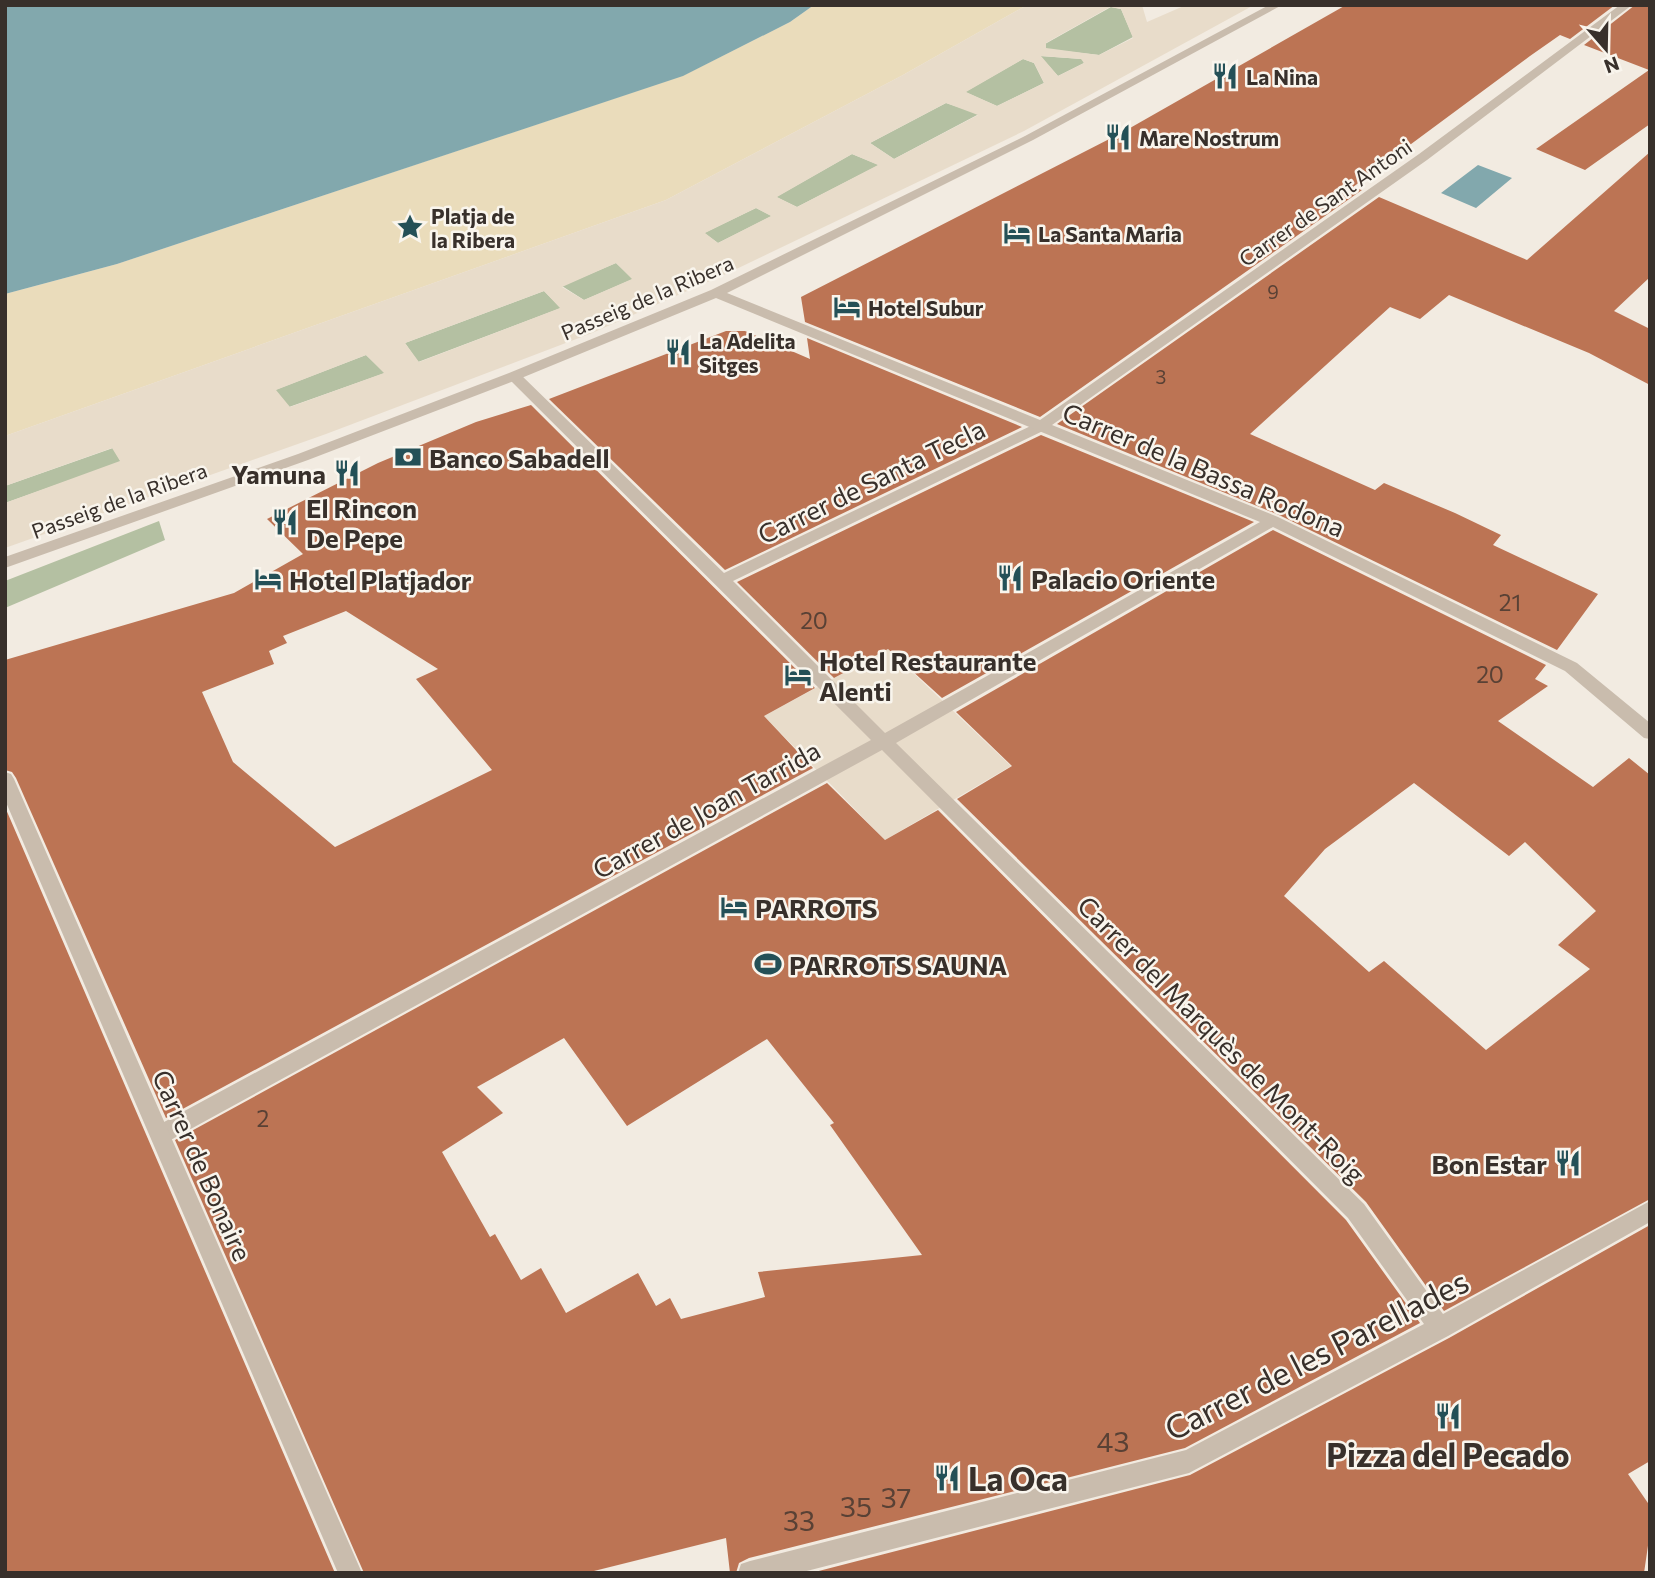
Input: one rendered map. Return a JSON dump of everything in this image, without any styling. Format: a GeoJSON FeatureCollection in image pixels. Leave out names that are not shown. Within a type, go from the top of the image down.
{"type":"FeatureCollection","features":[{"type":"Feature","properties":{"kind":"street","name":"Passeig de la Ribera"},"geometry":{"type":"LineString","coordinates":[[5,563],[303,457],[514,376],[716,293],[1050,127],[1277,5]]}},
{"type":"Feature","properties":{"kind":"street","name":"Carrer de Sant Antoni"},"geometry":{"type":"LineString","coordinates":[[1042,426],[1423,157],[1627,5]]}},
{"type":"Feature","properties":{"kind":"street","name":"Carrer de la Bassa Rodona"},"geometry":{"type":"LineString","coordinates":[[716,293],[1273,521],[1571,667],[1650,733]]}},
{"type":"Feature","properties":{"kind":"street","name":"Carrer del Marquès de Mont-Roig"},"geometry":{"type":"LineString","coordinates":[[514,376],[1356,1210],[1440,1328]]}},
{"type":"Feature","properties":{"kind":"street","name":"Carrer de Santa Tecla"},"geometry":{"type":"LineString","coordinates":[[722,580],[1042,426]]}},
{"type":"Feature","properties":{"kind":"street","name":"Carrer de Joan Tarrida"},"geometry":{"type":"LineString","coordinates":[[160,1135],[883,742],[1273,521]]}},
{"type":"Feature","properties":{"kind":"street","name":"Carrer de Bonaire"},"geometry":{"type":"LineString","coordinates":[[5,779],[350,1573]]}},
{"type":"Feature","properties":{"kind":"street","name":"Carrer de les Parellades"},"geometry":{"type":"LineString","coordinates":[[750,1573],[1189,1461],[1440,1328],[1650,1211]]}},
{"type":"Feature","properties":{"kind":"green space"},"geometry":{"type":"Polygon","coordinates":[[[1111,7],[1121,9],[1133,37],[1099,55],[1046,49],[1045,44],[1111,7]]]}},
{"type":"Feature","properties":{"kind":"green space"},"geometry":{"type":"Polygon","coordinates":[[[1040,56],[1082,59],[1084,63],[1058,76],[1040,56]]]}},
{"type":"Feature","properties":{"kind":"green space"},"geometry":{"type":"Polygon","coordinates":[[[1023,59],[1034,63],[1044,83],[997,106],[965,92],[1023,59]]]}},
{"type":"Feature","properties":{"kind":"green space"},"geometry":{"type":"Polygon","coordinates":[[[946,103],[979,114],[894,159],[870,143],[946,103]]]}},
{"type":"Feature","properties":{"kind":"green space"},"geometry":{"type":"Polygon","coordinates":[[[852,154],[879,165],[797,207],[776,197],[852,154]]]}},
{"type":"Feature","properties":{"kind":"green space"},"geometry":{"type":"Polygon","coordinates":[[[756,208],[772,216],[718,243],[704,233],[756,208]]]}},
{"type":"Feature","properties":{"kind":"green space"},"geometry":{"type":"Polygon","coordinates":[[[616,263],[633,279],[584,300],[562,286],[616,263]]]}},
{"type":"Feature","properties":{"kind":"green space"},"geometry":{"type":"Polygon","coordinates":[[[544,291],[561,308],[418,362],[405,343],[544,291]]]}},
{"type":"Feature","properties":{"kind":"green space"},"geometry":{"type":"Polygon","coordinates":[[[366,355],[385,373],[289,407],[275,390],[366,355]]]}},
{"type":"Feature","properties":{"kind":"green space"},"geometry":{"type":"Polygon","coordinates":[[[113,448],[121,462],[5,503],[5,486],[113,448]]]}},
{"type":"Feature","properties":{"kind":"green space"},"geometry":{"type":"Polygon","coordinates":[[[159,521],[165,540],[5,608],[5,581],[159,521]]]}},
{"type":"Feature","properties":{"kind":"sand","name":"Platja de la Ribera"},"geometry":{"type":"Polygon","coordinates":[[[814,5],[1027,5],[903,75],[666,200],[5,436],[5,294],[117,264],[682,76],[790,22],[814,5]]]}},
{"type":"Feature","properties":{"kind":"shaded area"},"geometry":{"type":"Polygon","coordinates":[[[1027,5],[1142,5],[1147,22],[1186,5],[1254,5],[1024,131],[728,273],[592,333],[326,434],[5,548],[5,503],[120,461],[112,448],[5,486],[5,436],[666,200],[903,75],[1027,5]],[[1110,7],[1046,43],[1046,48],[1099,55],[1133,38],[1121,9],[1110,7]],[[1041,56],[1058,76],[1084,63],[1081,59],[1041,56]],[[1023,59],[966,92],[997,106],[1044,83],[1034,63],[1023,59]],[[946,103],[870,143],[894,159],[978,115],[946,103]],[[852,154],[777,197],[797,207],[878,165],[852,154]],[[756,208],[705,233],[718,243],[771,216],[756,208]],[[616,263],[562,287],[584,300],[632,279],[616,263]],[[544,291],[405,343],[419,362],[560,308],[544,291]],[[366,355],[276,390],[290,407],[384,373],[366,355]]]}},
{"type":"Feature","properties":{"kind":"shaded area"},"geometry":{"type":"Polygon","coordinates":[[[888,649],[1011,766],[885,840],[764,716],[888,649]]]}},
{"type":"Feature","properties":{"kind":"water"},"geometry":{"type":"Polygon","coordinates":[[[5,5],[814,5],[790,22],[683,76],[117,264],[5,294],[5,5]]]}},
{"type":"Feature","properties":{"kind":"water"},"geometry":{"type":"Polygon","coordinates":[[[1478,165],[1512,178],[1476,208],[1441,193],[1478,165]]]}},
{"type":"Feature","properties":{"kind":"building"},"geometry":{"type":"Polygon","coordinates":[[[1346,5],[1615,5],[1570,39],[1560,35],[1530,56],[1353,187],[1362,190],[1040,417],[805,322],[801,297],[1123,132],[1346,5]]]}},
{"type":"Feature","properties":{"kind":"building"},"geometry":{"type":"Polygon","coordinates":[[[1635,5],[1650,5],[1650,124],[1585,170],[1536,149],[1649,70],[1584,45],[1635,5]]]}},
{"type":"Feature","properties":{"kind":"building"},"geometry":{"type":"Polygon","coordinates":[[[1650,152],[1650,277],[1614,311],[1650,329],[1650,385],[1589,353],[1449,295],[1420,319],[1390,307],[1250,434],[1375,490],[1384,483],[1455,513],[1501,535],[1493,545],[1598,594],[1557,650],[1279,515],[1057,424],[1379,197],[1527,260],[1650,152]]]}},
{"type":"Feature","properties":{"kind":"building"},"geometry":{"type":"Polygon","coordinates":[[[726,331],[745,331],[810,359],[807,338],[1022,427],[725,570],[549,399],[726,331]]]}},
{"type":"Feature","properties":{"kind":"building"},"geometry":{"type":"Polygon","coordinates":[[[531,405],[815,688],[764,716],[813,768],[166,1118],[16,778],[12,772],[5,770],[5,660],[234,593],[303,554],[267,519],[378,463],[476,422],[531,405]],[[346,611],[283,636],[287,643],[269,651],[274,664],[202,692],[233,762],[335,847],[492,770],[416,679],[438,669],[346,611]]]}},
{"type":"Feature","properties":{"kind":"building"},"geometry":{"type":"Polygon","coordinates":[[[1041,435],[1254,522],[942,698],[888,649],[834,678],[737,582],[1041,435]]]}},
{"type":"Feature","properties":{"kind":"building"},"geometry":{"type":"Polygon","coordinates":[[[1273,530],[1546,665],[1535,679],[1548,686],[1498,721],[1593,787],[1629,758],[1650,775],[1650,1199],[1444,1311],[1366,1202],[957,799],[1012,766],[956,712],[1273,530]],[[1414,783],[1325,849],[1284,896],[1369,972],[1384,961],[1486,1050],[1590,969],[1558,945],[1596,911],[1525,842],[1509,856],[1414,783]]]}},
{"type":"Feature","properties":{"kind":"building"},"geometry":{"type":"Polygon","coordinates":[[[827,783],[885,840],[938,810],[1346,1220],[1420,1323],[1185,1448],[749,1558],[739,1563],[736,1573],[730,1573],[726,1538],[586,1573],[364,1573],[175,1140],[827,783]],[[564,1038],[477,1087],[503,1113],[442,1152],[490,1237],[495,1234],[521,1280],[541,1268],[566,1313],[638,1273],[656,1306],[670,1298],[681,1319],[765,1297],[758,1272],[922,1255],[830,1125],[834,1123],[767,1039],[627,1126],[564,1038]]]}},
{"type":"Feature","properties":{"kind":"building"},"geometry":{"type":"Polygon","coordinates":[[[5,807],[335,1573],[5,1573],[5,807]]]}},
{"type":"Feature","properties":{"kind":"building"},"geometry":{"type":"Polygon","coordinates":[[[1650,1225],[1650,1461],[1628,1474],[1650,1506],[1650,1532],[1644,1573],[811,1573],[1190,1475],[1449,1338],[1650,1225]]]}},
{"type":"Feature","properties":{"kind":"place","name":"La Nina"},"geometry":{"type":"Point","coordinates":[1225,76]}},
{"type":"Feature","properties":{"kind":"place","name":"Mare Nostrum"},"geometry":{"type":"Point","coordinates":[1118,137]}},
{"type":"Feature","properties":{"kind":"place","name":"Platja de la Ribera"},"geometry":{"type":"Point","coordinates":[410,227]}},
{"type":"Feature","properties":{"kind":"place","name":"La Santa Maria"},"geometry":{"type":"Point","coordinates":[1017,233]}},
{"type":"Feature","properties":{"kind":"place","name":"Hotel Subur"},"geometry":{"type":"Point","coordinates":[847,307]}},
{"type":"Feature","properties":{"kind":"place","name":"La Adelita Sitges"},"geometry":{"type":"Point","coordinates":[678,352]}},
{"type":"Feature","properties":{"kind":"place","name":"Banco Sabadell"},"geometry":{"type":"Point","coordinates":[408,457]}},
{"type":"Feature","properties":{"kind":"place","name":"Yamuna"},"geometry":{"type":"Point","coordinates":[347,473]}},
{"type":"Feature","properties":{"kind":"place","name":"El Rincon De Pepe"},"geometry":{"type":"Point","coordinates":[285,522]}},
{"type":"Feature","properties":{"kind":"place","name":"Palacio Oriente"},"geometry":{"type":"Point","coordinates":[1010,578]}},
{"type":"Feature","properties":{"kind":"place","name":"Hotel Platjador"},"geometry":{"type":"Point","coordinates":[268,579]}},
{"type":"Feature","properties":{"kind":"place","name":"Hotel Restaurante Alenti"},"geometry":{"type":"Point","coordinates":[798,675]}},
{"type":"Feature","properties":{"kind":"place","name":"PARROTS"},"geometry":{"type":"Point","coordinates":[734,907]}},
{"type":"Feature","properties":{"kind":"place","name":"PARROTS SAUNA"},"geometry":{"type":"Point","coordinates":[768,964]}},
{"type":"Feature","properties":{"kind":"place","name":"Bon Estar"},"geometry":{"type":"Point","coordinates":[1568,1163]}},
{"type":"Feature","properties":{"kind":"place","name":"Pizza del Pecado"},"geometry":{"type":"Point","coordinates":[1448,1416]}},
{"type":"Feature","properties":{"kind":"place","name":"La Oca"},"geometry":{"type":"Point","coordinates":[947,1478]}}]}
